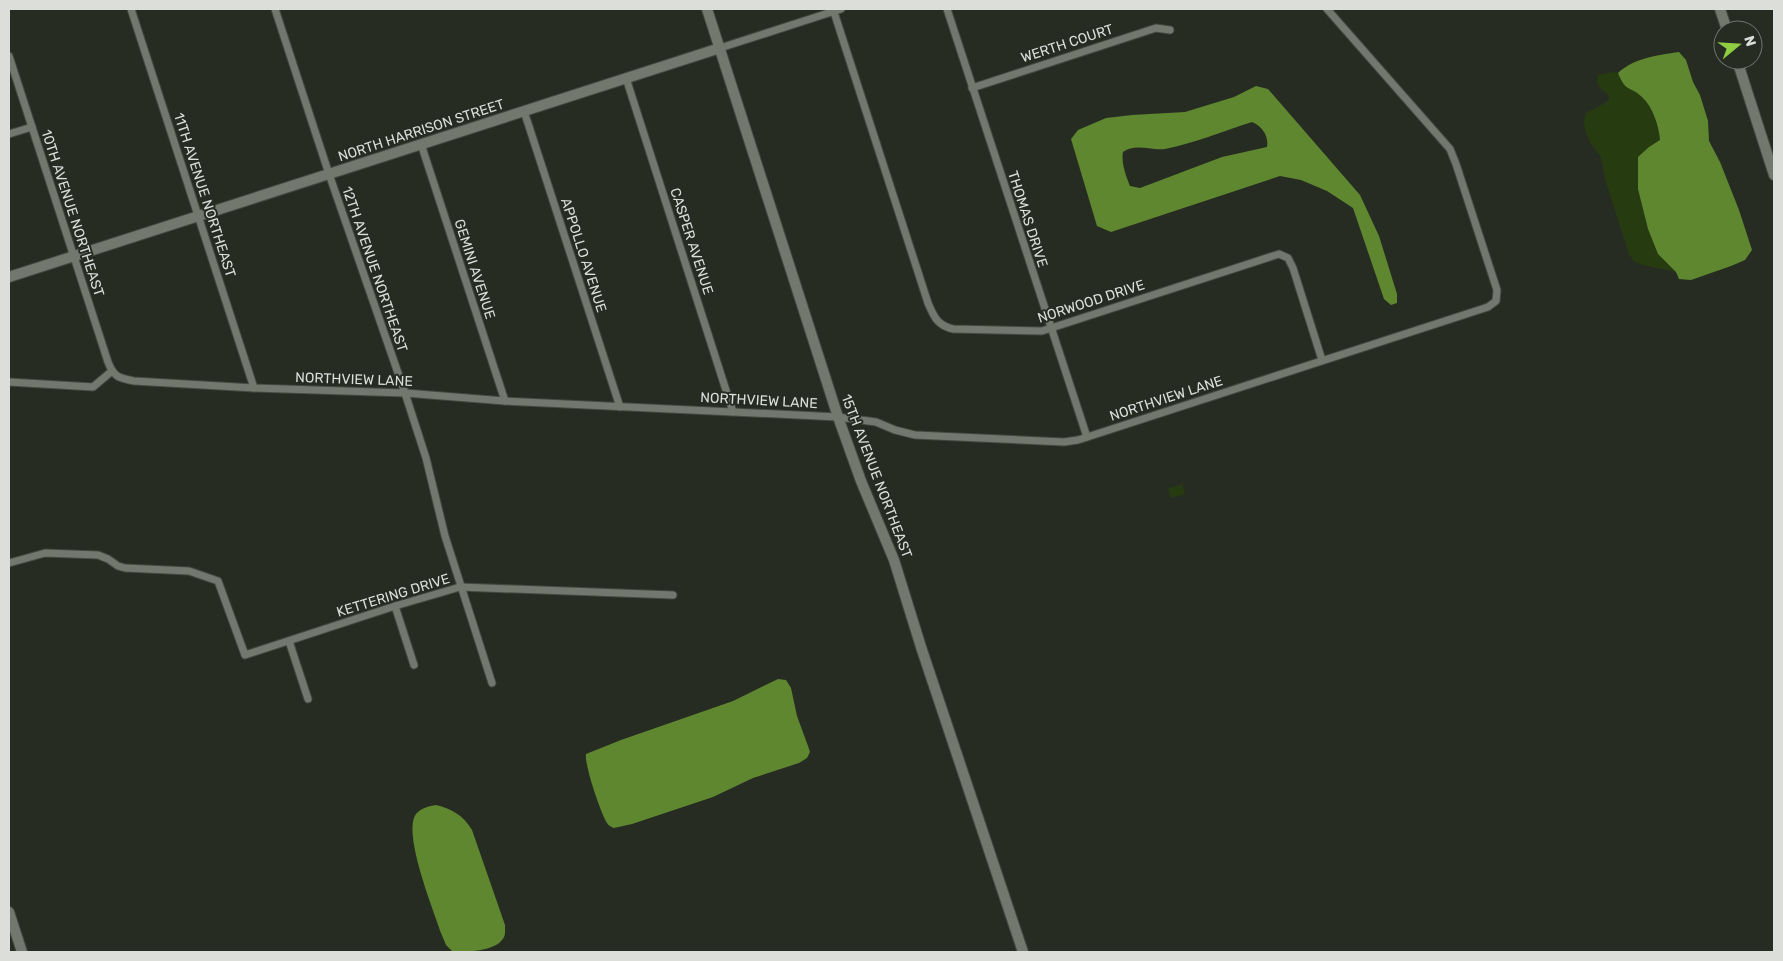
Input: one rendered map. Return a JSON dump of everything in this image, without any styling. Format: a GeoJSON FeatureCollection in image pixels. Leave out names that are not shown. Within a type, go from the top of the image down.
{"type":"FeatureCollection","features":[{"type":"Feature","properties":{"kind":"street","name":"11TH AVENUE NORTHEAST"},"geometry":{"type":"LineString","coordinates":[[131,9],[254,388]]}},
{"type":"Feature","properties":{"kind":"street","name":"12TH AVENUE NORTHEAST"},"geometry":{"type":"LineString","coordinates":[[275,9],[426,458],[445,536],[492,683]]}},
{"type":"Feature","properties":{"kind":"street","name":"15TH AVENUE NORTHEAST"},"geometry":{"type":"LineString","coordinates":[[707,9],[838,417],[861,480],[894,560],[921,647],[1023,952]]}},
{"type":"Feature","properties":{"kind":"street","name":"THOMAS DRIVE"},"geometry":{"type":"LineString","coordinates":[[947,9],[1087,437]]}},
{"type":"Feature","properties":{"kind":"street","name":"NORTHVIEW LANE"},"geometry":{"type":"LineString","coordinates":[[114,374],[134,382],[405,393],[505,401],[838,417],[876,422],[895,430],[915,435],[1064,442],[1087,437],[1488,307],[1496,301],[1497,290],[1450,149],[1327,9]]}},
{"type":"Feature","properties":{"kind":"street","name":"NORTH HARRISON STREET"},"geometry":{"type":"LineString","coordinates":[[9,277],[836,10]]}},
{"type":"Feature","properties":{"kind":"street","name":"NORWOOD DRIVE"},"geometry":{"type":"LineString","coordinates":[[836,10],[928,303],[936,320],[945,327],[953,329],[1034,332],[1051,329],[1279,254],[1288,258],[1293,268],[1322,360]]}},
{"type":"Feature","properties":{"kind":"street","name":"WERTH COURT"},"geometry":{"type":"LineString","coordinates":[[972,88],[1156,28],[1170,30]]}},
{"type":"Feature","properties":{"kind":"street","name":"10TH AVENUE NORTHEAST"},"geometry":{"type":"LineString","coordinates":[[9,56],[73,257],[114,374]]}},
{"type":"Feature","properties":{"kind":"street"},"geometry":{"type":"LineString","coordinates":[[1740,70],[1774,175]]}},
{"type":"Feature","properties":{"kind":"street","name":"CASPER AVENUE"},"geometry":{"type":"LineString","coordinates":[[626,78],[734,412]]}},
{"type":"Feature","properties":{"kind":"street","name":"APPOLLO AVENUE"},"geometry":{"type":"LineString","coordinates":[[524,111],[620,407]]}},
{"type":"Feature","properties":{"kind":"street"},"geometry":{"type":"LineString","coordinates":[[9,134],[32,126]]}},
{"type":"Feature","properties":{"kind":"street","name":"GEMINI AVENUE"},"geometry":{"type":"LineString","coordinates":[[421,144],[505,401]]}},
{"type":"Feature","properties":{"kind":"street"},"geometry":{"type":"LineString","coordinates":[[9,382],[93,387],[114,374]]}},
{"type":"Feature","properties":{"kind":"street","name":"KETTERING DRIVE"},"geometry":{"type":"LineString","coordinates":[[9,563],[45,553],[98,556],[125,568],[189,571],[218,581],[245,656],[395,606],[460,587],[674,595]]}},
{"type":"Feature","properties":{"kind":"street"},"geometry":{"type":"LineString","coordinates":[[395,606],[414,665]]}},
{"type":"Feature","properties":{"kind":"street"},"geometry":{"type":"LineString","coordinates":[[289,641],[308,699]]}},
{"type":"Feature","properties":{"kind":"street"},"geometry":{"type":"LineString","coordinates":[[9,912],[22,952]]}},
{"type":"Feature","properties":{"kind":"shaded area"},"geometry":{"type":"Polygon","coordinates":[[[1679,52],[1686,60],[1693,82],[1700,95],[1708,121],[1709,141],[1720,162],[1739,210],[1752,250],[1745,260],[1691,280],[1679,279],[1676,272],[1658,254],[1648,229],[1638,189],[1638,157],[1660,140],[1658,129],[1655,117],[1646,101],[1638,93],[1623,84],[1618,73],[1639,61],[1679,52]]]}},
{"type":"Feature","properties":{"kind":"shaded area"},"geometry":{"type":"Polygon","coordinates":[[[1612,72],[1618,73],[1623,84],[1638,93],[1646,101],[1657,123],[1661,140],[1649,147],[1638,189],[1648,229],[1658,254],[1676,272],[1637,263],[1629,254],[1605,179],[1601,157],[1590,143],[1585,129],[1584,120],[1586,113],[1609,100],[1609,95],[1601,89],[1597,82],[1598,75],[1612,72]]]}},
{"type":"Feature","properties":{"kind":"shaded area"},"geometry":{"type":"Polygon","coordinates":[[[1256,86],[1268,89],[1360,195],[1379,236],[1397,294],[1397,303],[1391,305],[1384,299],[1353,208],[1327,191],[1301,180],[1280,176],[1111,232],[1097,226],[1071,139],[1078,130],[1106,118],[1185,112],[1234,97],[1256,86]],[[1252,122],[1165,149],[1128,149],[1123,152],[1123,161],[1130,186],[1140,188],[1222,157],[1267,147],[1266,135],[1252,122]]]}},
{"type":"Feature","properties":{"kind":"shaded area"},"geometry":{"type":"Polygon","coordinates":[[[1182,484],[1185,494],[1171,498],[1168,489],[1182,484]]]}},
{"type":"Feature","properties":{"kind":"shaded area"},"geometry":{"type":"Polygon","coordinates":[[[778,679],[786,680],[791,688],[797,716],[810,752],[807,758],[799,763],[753,778],[713,797],[632,824],[614,828],[608,824],[594,789],[586,754],[733,701],[778,679]]]}},
{"type":"Feature","properties":{"kind":"shaded area"},"geometry":{"type":"Polygon","coordinates":[[[436,805],[457,813],[472,830],[505,925],[503,938],[493,947],[453,952],[446,945],[441,933],[426,891],[413,838],[413,824],[416,814],[423,809],[436,805]]]}}]}
